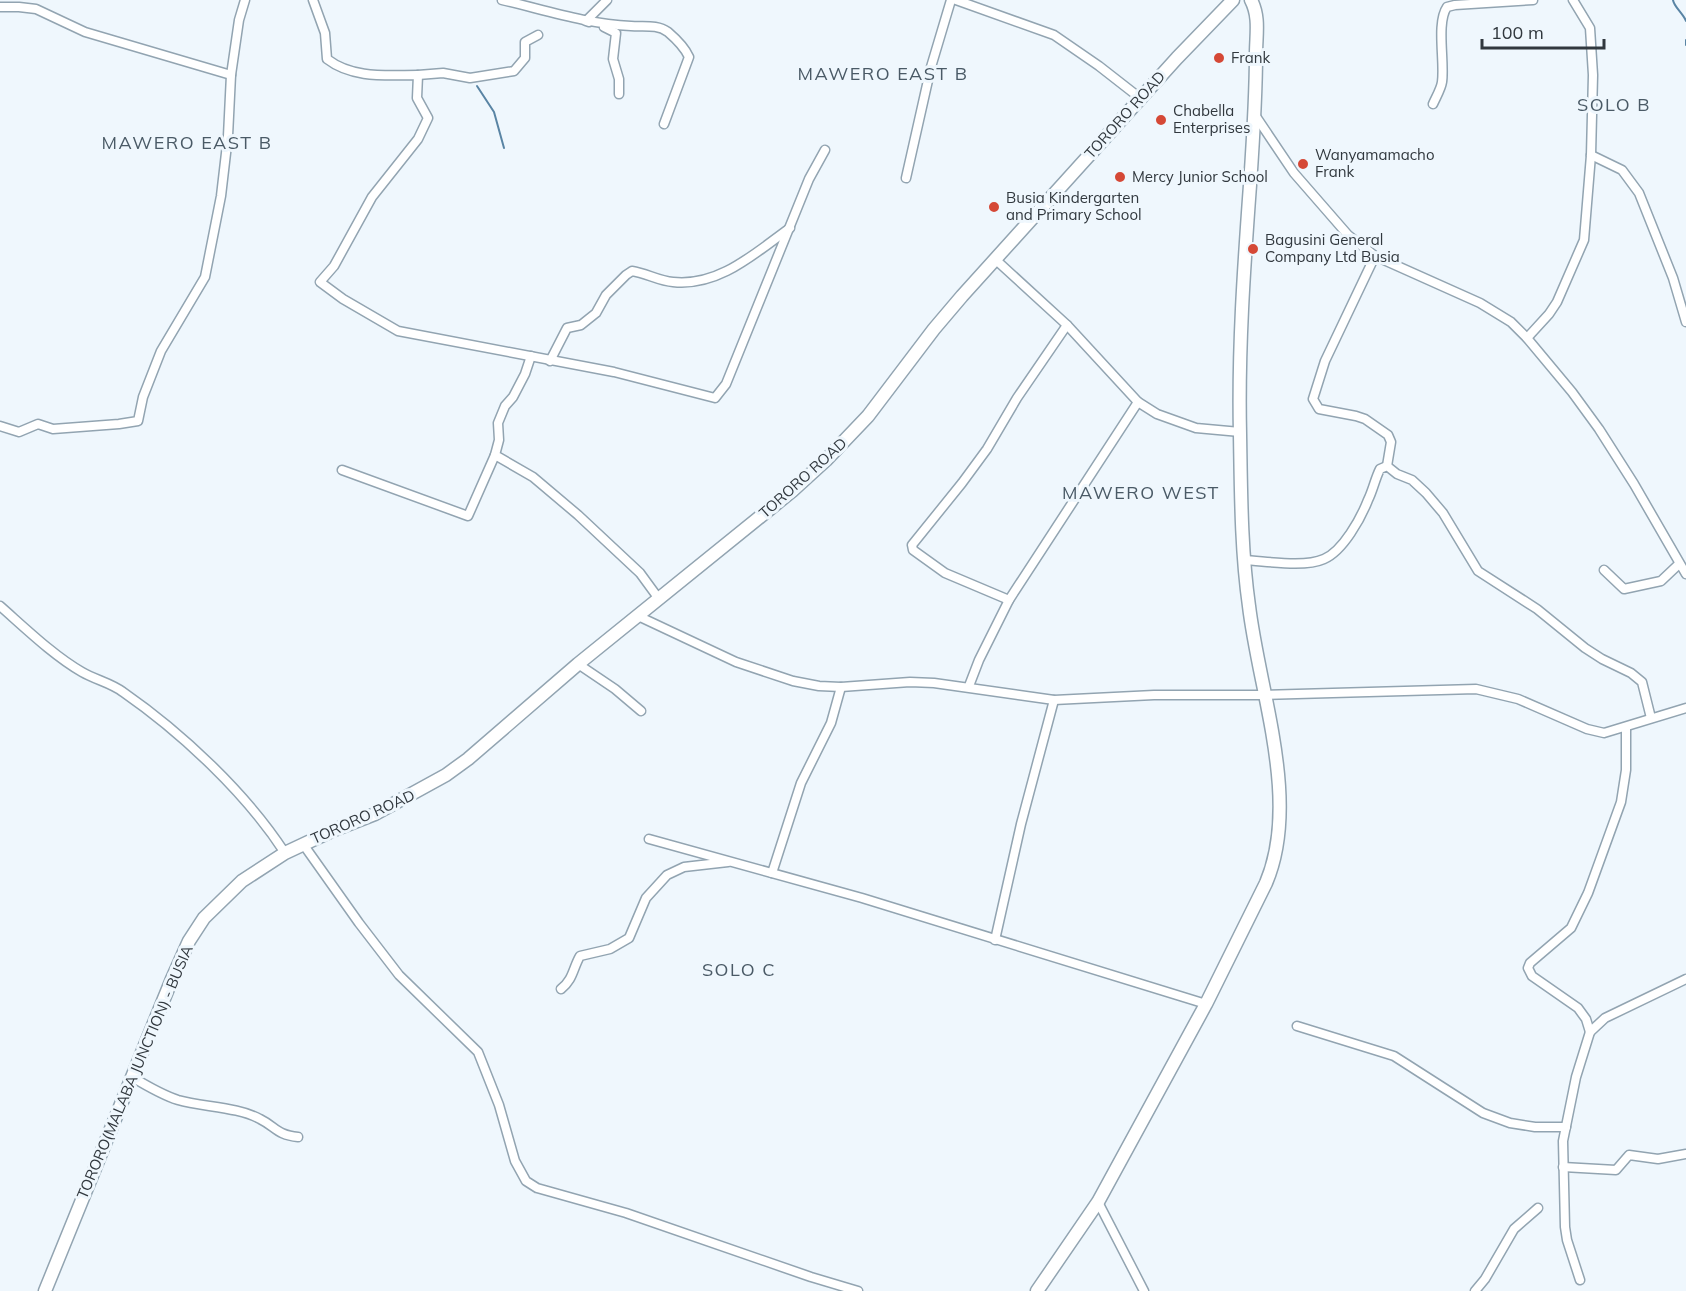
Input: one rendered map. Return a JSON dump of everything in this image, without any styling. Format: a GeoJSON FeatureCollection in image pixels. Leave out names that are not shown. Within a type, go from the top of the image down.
{"type":"FeatureCollection","features":[{"type":"Feature","properties":{"kind":"main road","name":"TORORO ROAD"},"geometry":{"type":"LineString","coordinates":[[285,853],[375,814],[446,775],[468,759],[578,664],[783,498],[844,442],[886,395],[948,312],[1140,98],[1233,0]]}},
{"type":"Feature","properties":{"kind":"main road"},"geometry":{"type":"LineString","coordinates":[[1037,1291],[1098,1202],[1206,1004],[1266,883],[1277,845],[1279,790],[1265,695],[1251,622],[1244,560],[1240,432],[1241,350],[1255,115],[1257,19],[1251,0]]}},
{"type":"Feature","properties":{"kind":"main road","name":"TORORO(MALABA JUNCTION) - BUSIA"},"geometry":{"type":"LineString","coordinates":[[45,1291],[184,951],[204,918],[242,881],[285,853]]}},
{"type":"Feature","properties":{"kind":"street"},"geometry":{"type":"LineString","coordinates":[[0,426],[19,432],[38,424],[53,429],[138,421],[153,368],[168,337],[195,297],[205,277],[222,186],[228,136],[231,75],[239,20],[245,0]]}},
{"type":"Feature","properties":{"kind":"street"},"geometry":{"type":"LineString","coordinates":[[313,0],[325,33],[327,59],[335,66],[363,75],[443,73],[470,78],[514,70],[525,58],[525,42],[538,35]]}},
{"type":"Feature","properties":{"kind":"street"},"geometry":{"type":"LineString","coordinates":[[502,0],[612,29],[616,33],[613,59],[619,79],[619,94]]}},
{"type":"Feature","properties":{"kind":"street"},"geometry":{"type":"LineString","coordinates":[[586,21],[607,0]]}},
{"type":"Feature","properties":{"kind":"street"},"geometry":{"type":"LineString","coordinates":[[906,178],[931,67],[953,0],[1054,34],[1140,98]]}},
{"type":"Feature","properties":{"kind":"street"},"geometry":{"type":"LineString","coordinates":[[1433,104],[1442,84],[1442,24],[1447,7],[1533,0]]}},
{"type":"Feature","properties":{"kind":"street"},"geometry":{"type":"LineString","coordinates":[[1527,338],[1549,315],[1557,302],[1584,240],[1591,155],[1593,75],[1590,28],[1573,0]]}},
{"type":"Feature","properties":{"kind":"street"},"geometry":{"type":"LineString","coordinates":[[0,7],[36,9],[85,32],[231,75]]}},
{"type":"Feature","properties":{"kind":"street"},"geometry":{"type":"LineString","coordinates":[[586,21],[651,26],[668,32],[686,51],[689,57],[686,67],[663,124]]}},
{"type":"Feature","properties":{"kind":"street"},"geometry":{"type":"LineString","coordinates":[[418,75],[417,98],[428,118],[418,138],[372,197],[334,266],[320,282],[343,299],[398,331],[614,372],[715,398],[726,384],[809,179],[825,150]]}},
{"type":"Feature","properties":{"kind":"street"},"geometry":{"type":"LineString","coordinates":[[1255,115],[1294,173],[1348,235],[1375,256],[1480,303],[1510,322],[1527,338],[1599,429],[1634,483],[1686,574]]}},
{"type":"Feature","properties":{"kind":"street"},"geometry":{"type":"LineString","coordinates":[[1591,155],[1622,170],[1639,193],[1673,279],[1686,322]]}},
{"type":"Feature","properties":{"kind":"street"},"geometry":{"type":"LineString","coordinates":[[550,361],[567,328],[581,325],[596,313],[606,295],[626,275],[632,272],[642,273],[673,282],[712,277],[730,270],[790,228]]}},
{"type":"Feature","properties":{"kind":"street"},"geometry":{"type":"LineString","coordinates":[[1375,256],[1325,361],[1313,399],[1319,409],[1365,419],[1388,435],[1391,442],[1387,466]]}},
{"type":"Feature","properties":{"kind":"street"},"geometry":{"type":"LineString","coordinates":[[996,260],[1067,326],[1138,402],[1157,414],[1196,428],[1240,432]]}},
{"type":"Feature","properties":{"kind":"street"},"geometry":{"type":"LineString","coordinates":[[1009,600],[945,573],[913,550],[912,545],[987,449],[1017,398],[1067,326]]}},
{"type":"Feature","properties":{"kind":"street"},"geometry":{"type":"LineString","coordinates":[[342,470],[468,516],[495,455],[499,440],[498,423],[505,406],[513,397],[525,374],[531,356]]}},
{"type":"Feature","properties":{"kind":"street"},"geometry":{"type":"LineString","coordinates":[[969,686],[988,639],[1009,600],[1138,402]]}},
{"type":"Feature","properties":{"kind":"street"},"geometry":{"type":"LineString","coordinates":[[495,455],[533,477],[578,515],[640,573],[659,599]]}},
{"type":"Feature","properties":{"kind":"street"},"geometry":{"type":"LineString","coordinates":[[1244,560],[1308,563],[1324,559],[1335,552],[1359,520],[1380,469],[1387,466]]}},
{"type":"Feature","properties":{"kind":"street"},"geometry":{"type":"LineString","coordinates":[[1387,466],[1397,474],[1412,480],[1432,500],[1443,513],[1478,571],[1537,609],[1585,648],[1602,659],[1631,672],[1641,682],[1651,718]]}},
{"type":"Feature","properties":{"kind":"street"},"geometry":{"type":"LineString","coordinates":[[1604,570],[1624,589],[1661,581],[1679,564]]}},
{"type":"Feature","properties":{"kind":"street"},"geometry":{"type":"LineString","coordinates":[[0,606],[74,667],[122,691],[152,714],[200,756],[267,824],[285,853]]}},
{"type":"Feature","properties":{"kind":"street"},"geometry":{"type":"LineString","coordinates":[[638,616],[716,653],[755,668],[800,683],[841,687],[910,682],[969,686],[1054,700],[1154,695],[1265,695],[1476,688],[1518,699],[1597,732],[1626,728],[1686,708]]}},
{"type":"Feature","properties":{"kind":"street"},"geometry":{"type":"LineString","coordinates":[[578,664],[615,689],[641,711]]}},
{"type":"Feature","properties":{"kind":"street"},"geometry":{"type":"LineString","coordinates":[[772,873],[801,783],[831,723],[841,687]]}},
{"type":"Feature","properties":{"kind":"street"},"geometry":{"type":"LineString","coordinates":[[995,940],[1018,835],[1054,700]]}},
{"type":"Feature","properties":{"kind":"street"},"geometry":{"type":"LineString","coordinates":[[1605,1018],[1583,1013],[1530,975],[1528,968],[1530,963],[1571,927],[1588,894],[1622,802],[1626,770],[1626,728]]}},
{"type":"Feature","properties":{"kind":"street"},"geometry":{"type":"LineString","coordinates":[[649,839],[772,873],[1206,1004]]}},
{"type":"Feature","properties":{"kind":"street"},"geometry":{"type":"LineString","coordinates":[[303,844],[365,932],[399,975],[478,1053],[499,1105],[515,1161],[526,1181],[537,1188],[626,1213],[858,1291]]}},
{"type":"Feature","properties":{"kind":"street"},"geometry":{"type":"LineString","coordinates":[[561,989],[571,979],[580,956],[610,949],[629,938],[646,898],[667,875],[684,867],[734,862]]}},
{"type":"Feature","properties":{"kind":"street"},"geometry":{"type":"LineString","coordinates":[[1580,1280],[1567,1240],[1563,1167],[1566,1127],[1576,1077],[1590,1032],[1605,1018],[1686,979]]}},
{"type":"Feature","properties":{"kind":"street"},"geometry":{"type":"LineString","coordinates":[[1583,1013],[1590,1032]]}},
{"type":"Feature","properties":{"kind":"street"},"geometry":{"type":"LineString","coordinates":[[1297,1026],[1394,1056],[1483,1113],[1510,1123],[1535,1127],[1566,1127]]}},
{"type":"Feature","properties":{"kind":"street"},"geometry":{"type":"LineString","coordinates":[[132,1077],[163,1095],[178,1100],[225,1108],[260,1119],[287,1136],[297,1137]]}},
{"type":"Feature","properties":{"kind":"street"},"geometry":{"type":"LineString","coordinates":[[1563,1167],[1616,1170],[1629,1155],[1658,1159],[1686,1154]]}},
{"type":"Feature","properties":{"kind":"street"},"geometry":{"type":"LineString","coordinates":[[1098,1202],[1144,1291]]}},
{"type":"Feature","properties":{"kind":"street"},"geometry":{"type":"LineString","coordinates":[[1475,1291],[1485,1279],[1514,1228],[1538,1208]]}},
{"type":"Feature","properties":{"kind":"waterway"},"geometry":{"type":"LineString","coordinates":[[1673,0],[1686,21]]}},
{"type":"Feature","properties":{"kind":"waterway"},"geometry":{"type":"LineString","coordinates":[[1686,40],[1686,45]]}},
{"type":"Feature","properties":{"kind":"waterway"},"geometry":{"type":"LineString","coordinates":[[477,86],[494,112],[504,148]]}},
{"type":"Feature","properties":{"kind":"place","name":"Frank"},"geometry":{"type":"Point","coordinates":[1219,58]}},
{"type":"Feature","properties":{"kind":"place","name":"Chabella Enterprises"},"geometry":{"type":"Point","coordinates":[1161,120]}},
{"type":"Feature","properties":{"kind":"place","name":"Wanyamamacho Frank"},"geometry":{"type":"Point","coordinates":[1303,164]}},
{"type":"Feature","properties":{"kind":"place","name":"Mercy Junior School"},"geometry":{"type":"Point","coordinates":[1120,177]}},
{"type":"Feature","properties":{"kind":"place","name":"Busia Kindergarten and Primary School"},"geometry":{"type":"Point","coordinates":[994,207]}},
{"type":"Feature","properties":{"kind":"place","name":"Bagusini General Company Ltd Busia"},"geometry":{"type":"Point","coordinates":[1253,249]}},
{"type":"Feature","properties":{"kind":"district","name":"MAWERO EAST B"},"geometry":{"type":"Point","coordinates":[883,74]}},
{"type":"Feature","properties":{"kind":"district","name":"SOLO B"},"geometry":{"type":"Point","coordinates":[1614,105]}},
{"type":"Feature","properties":{"kind":"district","name":"MAWERO EAST B"},"geometry":{"type":"Point","coordinates":[187,143]}},
{"type":"Feature","properties":{"kind":"district","name":"MAWERO WEST"},"geometry":{"type":"Point","coordinates":[1141,493]}},
{"type":"Feature","properties":{"kind":"district","name":"SOLO C"},"geometry":{"type":"Point","coordinates":[739,970]}}]}
